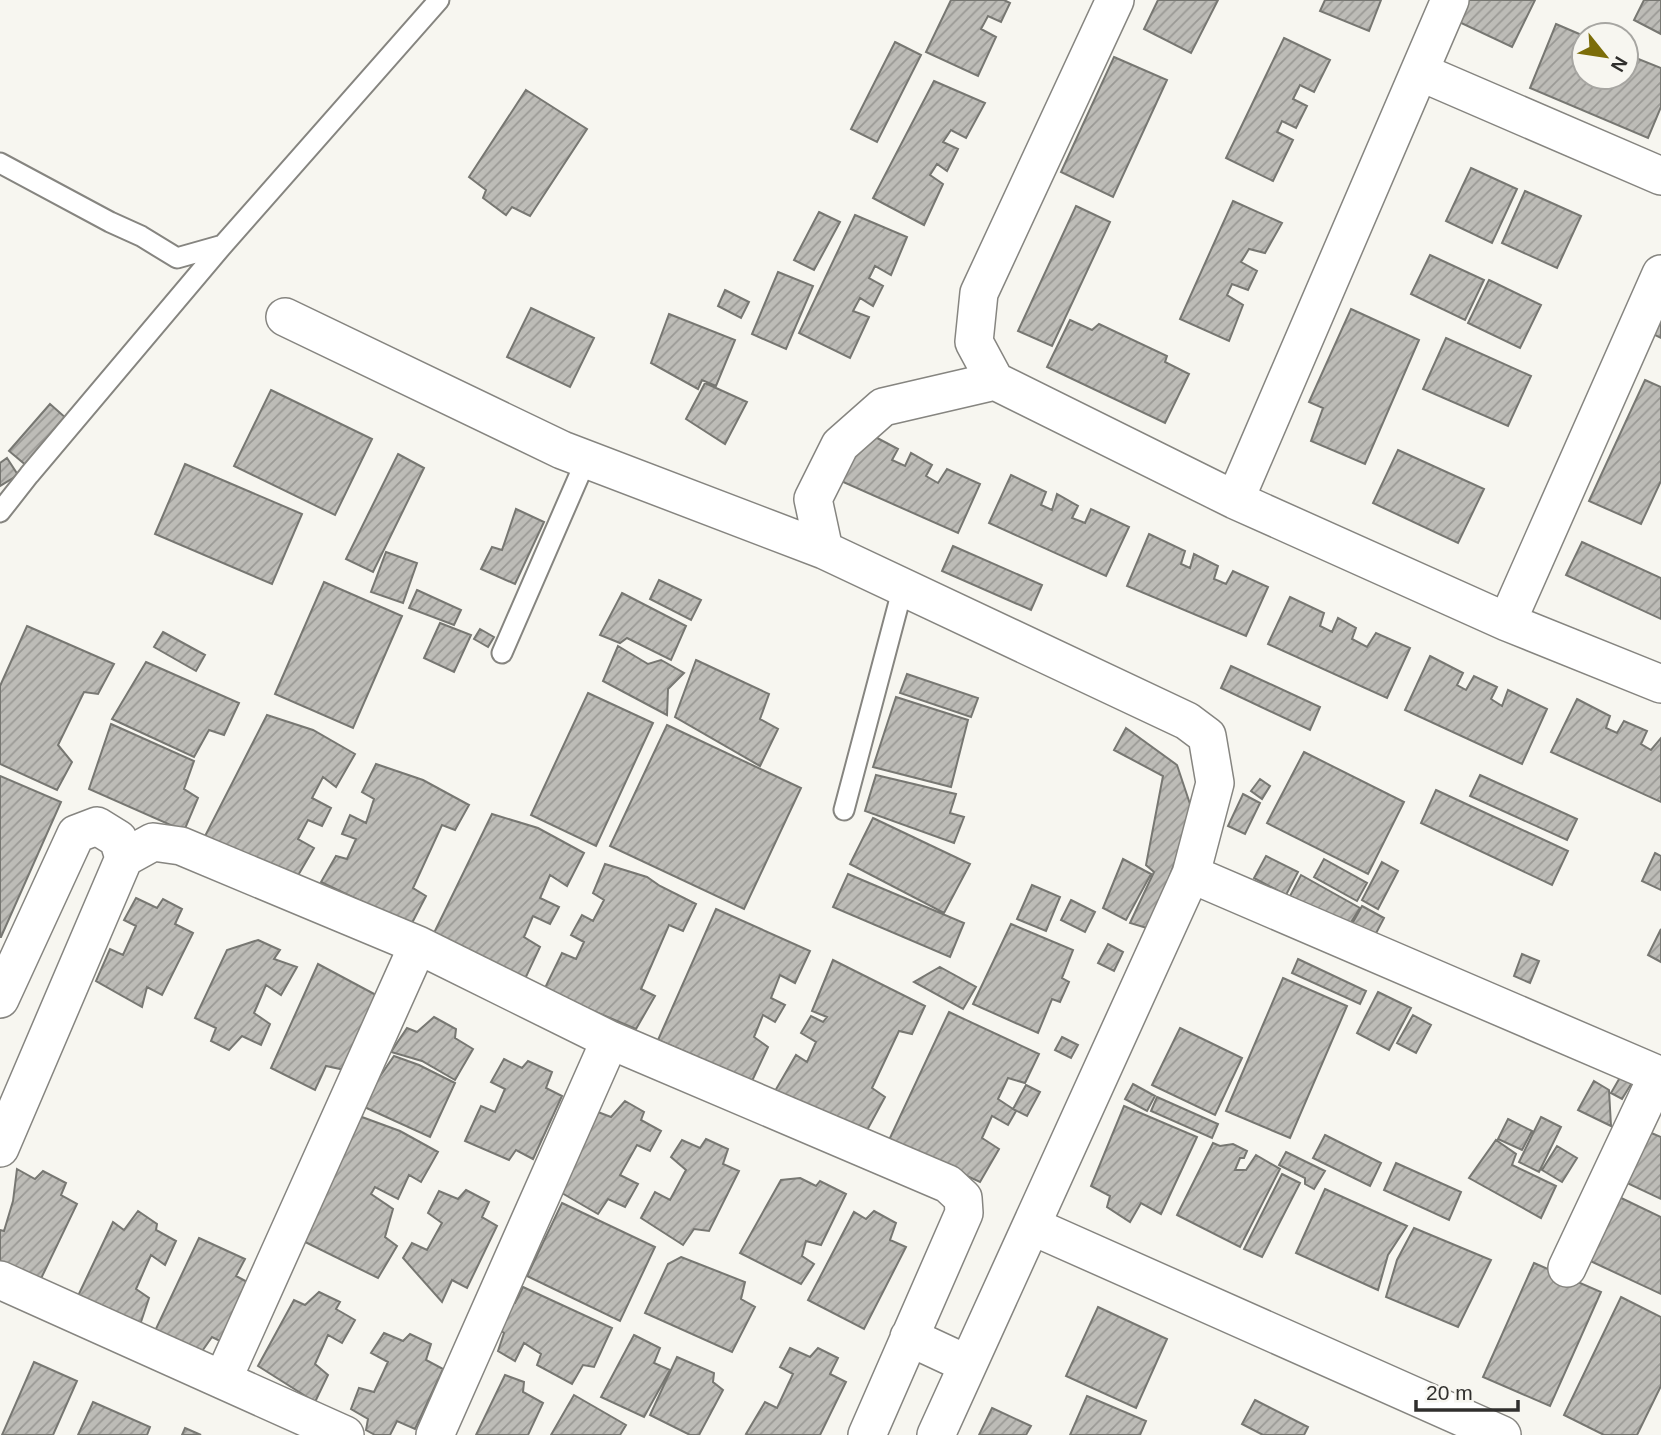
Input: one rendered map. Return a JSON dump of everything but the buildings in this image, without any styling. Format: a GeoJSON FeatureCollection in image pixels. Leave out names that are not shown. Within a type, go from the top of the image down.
{"type":"FeatureCollection","features":[{"type":"Feature","properties":{"kind":"street"},"geometry":{"type":"LineString","coordinates":[[1115,0],[979,293],[974,342],[995,381],[1235,500],[1507,622],[1661,684]]}},
{"type":"Feature","properties":{"kind":"street"},"geometry":{"type":"LineString","coordinates":[[1235,500],[1450,0]]}},
{"type":"Feature","properties":{"kind":"street"},"geometry":{"type":"LineString","coordinates":[[1420,72],[1661,176]]}},
{"type":"Feature","properties":{"kind":"street"},"geometry":{"type":"LineString","coordinates":[[1507,622],[1661,274]]}},
{"type":"Feature","properties":{"kind":"street"},"geometry":{"type":"LineString","coordinates":[[285,317],[562,450],[824,550],[1188,721],[1207,736],[1215,783],[1191,874],[936,1435]]}},
{"type":"Feature","properties":{"kind":"street"},"geometry":{"type":"LineString","coordinates":[[824,550],[813,499],[840,445],[883,407],[995,381]]}},
{"type":"Feature","properties":{"kind":"street"},"geometry":{"type":"LineString","coordinates":[[0,999],[76,834],[97,826],[118,839],[124,858]]}},
{"type":"Feature","properties":{"kind":"street"},"geometry":{"type":"LineString","coordinates":[[0,1148],[124,858],[153,842],[181,846],[418,945],[610,1040],[948,1184],[963,1198],[964,1213],[867,1435]]}},
{"type":"Feature","properties":{"kind":"street"},"geometry":{"type":"LineString","coordinates":[[1191,874],[1659,1075],[1567,1268]]}},
{"type":"Feature","properties":{"kind":"street"},"geometry":{"type":"LineString","coordinates":[[223,1379],[418,945]]}},
{"type":"Feature","properties":{"kind":"street"},"geometry":{"type":"LineString","coordinates":[[435,1435],[610,1040]]}},
{"type":"Feature","properties":{"kind":"street"},"geometry":{"type":"LineString","coordinates":[[1032,1226],[1502,1435]]}},
{"type":"Feature","properties":{"kind":"street"},"geometry":{"type":"LineString","coordinates":[[0,1280],[345,1435]]}},
{"type":"Feature","properties":{"kind":"street"},"geometry":{"type":"LineString","coordinates":[[909,1337],[967,1364]]}},
{"type":"Feature","properties":{"kind":"lane"},"geometry":{"type":"LineString","coordinates":[[0,512],[223,245],[439,0]]}},
{"type":"Feature","properties":{"kind":"lane"},"geometry":{"type":"LineString","coordinates":[[0,163],[141,236],[177,258],[223,245]]}},
{"type":"Feature","properties":{"kind":"lane"},"geometry":{"type":"LineString","coordinates":[[502,653],[586,460]]}},
{"type":"Feature","properties":{"kind":"lane"},"geometry":{"type":"LineString","coordinates":[[844,810],[903,587]]}}]}
